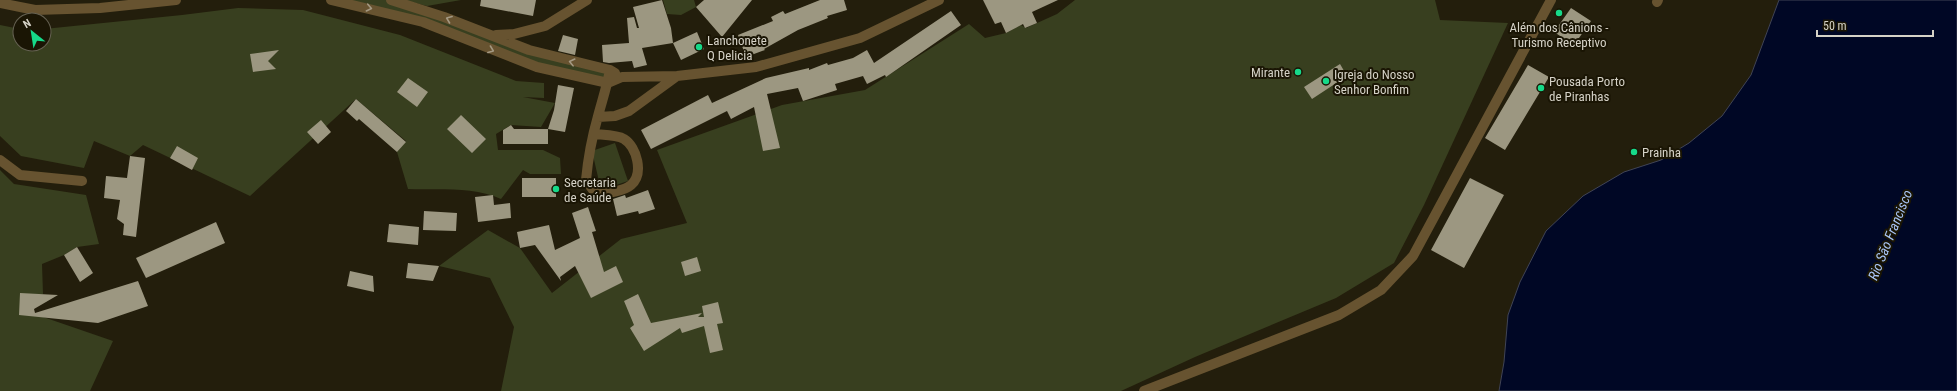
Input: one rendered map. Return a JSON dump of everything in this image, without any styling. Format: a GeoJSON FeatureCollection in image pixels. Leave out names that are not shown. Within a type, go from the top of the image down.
{"type":"FeatureCollection","features":[{"type":"Feature","properties":{"kind":"street"},"geometry":{"type":"LineString","coordinates":[[0,3],[36,10],[100,8],[176,0]]}},
{"type":"Feature","properties":{"kind":"street"},"geometry":{"type":"LineString","coordinates":[[331,0],[423,22],[537,67],[608,83],[622,77],[677,76],[756,67],[860,38],[935,1]]}},
{"type":"Feature","properties":{"kind":"street"},"geometry":{"type":"LineString","coordinates":[[391,0],[444,17],[529,50],[610,70],[622,77]]}},
{"type":"Feature","properties":{"kind":"street"},"geometry":{"type":"LineString","coordinates":[[490,35],[514,34],[545,26],[587,0]]}},
{"type":"Feature","properties":{"kind":"street"},"geometry":{"type":"LineString","coordinates":[[1144,391],[1339,315],[1381,290],[1413,256],[1551,0]]}},
{"type":"Feature","properties":{"kind":"street"},"geometry":{"type":"LineString","coordinates":[[594,134],[623,138],[631,144],[636,152],[637,171],[633,184],[628,187],[596,194],[586,180],[589,153],[598,117],[608,83],[610,70]]}},
{"type":"Feature","properties":{"kind":"street"},"geometry":{"type":"LineString","coordinates":[[598,117],[615,116],[629,111],[677,76]]}},
{"type":"Feature","properties":{"kind":"street"},"geometry":{"type":"LineString","coordinates":[[0,160],[20,175],[82,181]]}},
{"type":"Feature","properties":{"kind":"green space"},"geometry":{"type":"Polygon","coordinates":[[[331,0],[391,0],[490,35],[610,70],[608,83],[537,67],[458,36],[331,0]]]}},
{"type":"Feature","properties":{"kind":"green space"},"geometry":{"type":"Polygon","coordinates":[[[404,0],[461,0],[427,6],[404,0]]]}},
{"type":"Feature","properties":{"kind":"green space"},"geometry":{"type":"Polygon","coordinates":[[[663,0],[694,0],[696,7],[681,15],[667,14],[663,0]]]}},
{"type":"Feature","properties":{"kind":"green space"},"geometry":{"type":"Polygon","coordinates":[[[1075,0],[1435,0],[1440,20],[1508,23],[1424,205],[1394,263],[1336,298],[1195,357],[1121,391],[501,391],[514,327],[490,278],[439,266],[488,230],[520,248],[552,293],[621,239],[687,223],[657,150],[782,105],[865,90],[969,24],[985,38],[1006,33],[1021,25],[1026,28],[1057,14],[1075,0]]]}},
{"type":"Feature","properties":{"kind":"green space"},"geometry":{"type":"Polygon","coordinates":[[[238,8],[303,10],[400,35],[516,81],[544,83],[544,98],[523,97],[555,103],[541,127],[511,125],[496,134],[498,150],[543,150],[560,158],[561,174],[530,174],[523,170],[501,199],[467,190],[408,189],[397,152],[406,141],[356,99],[250,196],[143,145],[130,156],[94,141],[84,168],[21,156],[0,136],[0,25],[12,27],[12,52],[52,52],[52,28],[238,8]]]}},
{"type":"Feature","properties":{"kind":"green space"},"geometry":{"type":"Polygon","coordinates":[[[615,143],[628,181],[601,190],[592,151],[615,143]]]}},
{"type":"Feature","properties":{"kind":"green space"},"geometry":{"type":"Polygon","coordinates":[[[0,170],[14,184],[86,195],[99,244],[77,247],[64,255],[42,264],[43,294],[20,294],[20,309],[113,341],[90,391],[0,391],[0,170]]]}},
{"type":"Feature","properties":{"kind":"water","name":"Rio São Francisco"},"geometry":{"type":"Polygon","coordinates":[[[1779,0],[1957,0],[1957,391],[1499,391],[1504,362],[1508,315],[1520,282],[1546,231],[1583,196],[1624,172],[1661,160],[1689,143],[1722,116],[1751,75],[1779,0]]]}},
{"type":"Feature","properties":{"kind":"building"},"geometry":{"type":"Polygon","coordinates":[[[481,0],[536,0],[533,16],[480,6],[481,0]]]}},
{"type":"Feature","properties":{"kind":"building"},"geometry":{"type":"Polygon","coordinates":[[[662,0],[671,28],[673,43],[642,48],[647,65],[634,68],[632,61],[609,63],[603,62],[602,45],[629,43],[627,18],[634,17],[637,28],[639,28],[633,7],[662,0]]]}},
{"type":"Feature","properties":{"kind":"building"},"geometry":{"type":"Polygon","coordinates":[[[704,0],[752,0],[722,37],[696,7],[704,0]]]}},
{"type":"Feature","properties":{"kind":"building"},"geometry":{"type":"Polygon","coordinates":[[[820,0],[844,0],[847,10],[827,16],[828,18],[798,30],[764,49],[765,50],[746,57],[738,35],[773,21],[771,17],[783,11],[785,14],[820,0]]]}},
{"type":"Feature","properties":{"kind":"building"},"geometry":{"type":"Polygon","coordinates":[[[983,0],[1058,0],[1032,12],[1037,23],[1025,28],[1023,24],[1006,33],[1001,22],[995,24],[983,0]]]}},
{"type":"Feature","properties":{"kind":"building"},"geometry":{"type":"Polygon","coordinates":[[[1571,8],[1591,21],[1574,45],[1554,32],[1571,8]]]}},
{"type":"Feature","properties":{"kind":"building"},"geometry":{"type":"Polygon","coordinates":[[[951,11],[961,25],[886,77],[885,75],[867,84],[863,76],[835,84],[837,90],[803,101],[798,88],[767,94],[780,148],[763,151],[754,107],[731,119],[727,111],[651,149],[641,130],[708,95],[712,103],[766,78],[809,68],[809,70],[827,63],[828,65],[853,58],[867,50],[874,63],[951,11]]]}},
{"type":"Feature","properties":{"kind":"building"},"geometry":{"type":"Polygon","coordinates":[[[697,32],[704,49],[681,60],[673,43],[697,32]]]}},
{"type":"Feature","properties":{"kind":"building"},"geometry":{"type":"Polygon","coordinates":[[[563,35],[578,39],[575,55],[558,51],[563,35]]]}},
{"type":"Feature","properties":{"kind":"building"},"geometry":{"type":"Polygon","coordinates":[[[279,50],[268,61],[276,69],[253,72],[250,54],[279,50]]]}},
{"type":"Feature","properties":{"kind":"building","name":"Igreja do Nosso Senhor Bonfim"},"geometry":{"type":"Polygon","coordinates":[[[1340,64],[1347,76],[1312,99],[1304,87],[1340,64]]]}},
{"type":"Feature","properties":{"kind":"building"},"geometry":{"type":"Polygon","coordinates":[[[1528,65],[1549,77],[1505,150],[1485,138],[1528,65]]]}},
{"type":"Feature","properties":{"kind":"building"},"geometry":{"type":"Polygon","coordinates":[[[408,78],[428,92],[417,107],[397,92],[408,78]]]}},
{"type":"Feature","properties":{"kind":"building"},"geometry":{"type":"Polygon","coordinates":[[[558,85],[574,88],[565,132],[548,129],[554,110],[558,85]]]}},
{"type":"Feature","properties":{"kind":"building"},"geometry":{"type":"Polygon","coordinates":[[[356,99],[406,142],[397,152],[359,119],[357,121],[346,111],[356,99]]]}},
{"type":"Feature","properties":{"kind":"building"},"geometry":{"type":"Polygon","coordinates":[[[461,115],[486,139],[472,153],[447,129],[461,115]]]}},
{"type":"Feature","properties":{"kind":"building"},"geometry":{"type":"Polygon","coordinates":[[[321,120],[331,132],[318,144],[307,132],[321,120]]]}},
{"type":"Feature","properties":{"kind":"building"},"geometry":{"type":"Polygon","coordinates":[[[511,125],[514,129],[548,129],[548,144],[503,144],[503,130],[511,125]]]}},
{"type":"Feature","properties":{"kind":"building"},"geometry":{"type":"Polygon","coordinates":[[[177,146],[198,158],[192,170],[170,158],[177,146]]]}},
{"type":"Feature","properties":{"kind":"building"},"geometry":{"type":"Polygon","coordinates":[[[130,156],[145,158],[136,237],[123,235],[124,224],[117,219],[120,200],[104,198],[106,176],[127,178],[130,156]]]}},
{"type":"Feature","properties":{"kind":"building"},"geometry":{"type":"Polygon","coordinates":[[[522,178],[556,178],[556,197],[522,197],[522,178]]]}},
{"type":"Feature","properties":{"kind":"building"},"geometry":{"type":"Polygon","coordinates":[[[1470,178],[1504,195],[1464,268],[1431,250],[1470,178]]]}},
{"type":"Feature","properties":{"kind":"building"},"geometry":{"type":"Polygon","coordinates":[[[648,190],[655,209],[639,214],[638,211],[617,216],[613,199],[625,195],[626,198],[648,190]]]}},
{"type":"Feature","properties":{"kind":"building"},"geometry":{"type":"Polygon","coordinates":[[[493,195],[494,205],[510,203],[511,218],[478,222],[475,197],[493,195]]]}},
{"type":"Feature","properties":{"kind":"building"},"geometry":{"type":"Polygon","coordinates":[[[588,207],[596,231],[592,232],[604,272],[616,266],[623,282],[591,298],[575,266],[560,277],[561,281],[535,245],[520,248],[517,232],[549,225],[555,250],[580,238],[572,213],[588,207]]]}},
{"type":"Feature","properties":{"kind":"building"},"geometry":{"type":"Polygon","coordinates":[[[424,211],[457,213],[456,231],[423,230],[424,211]]]}},
{"type":"Feature","properties":{"kind":"building"},"geometry":{"type":"Polygon","coordinates":[[[216,222],[225,243],[146,278],[136,258],[216,222]]]}},
{"type":"Feature","properties":{"kind":"building"},"geometry":{"type":"Polygon","coordinates":[[[389,224],[419,227],[418,245],[387,242],[389,224]]]}},
{"type":"Feature","properties":{"kind":"building"},"geometry":{"type":"Polygon","coordinates":[[[77,247],[93,273],[80,282],[64,255],[77,247]]]}},
{"type":"Feature","properties":{"kind":"building"},"geometry":{"type":"Polygon","coordinates":[[[697,257],[701,271],[685,276],[681,262],[697,257]]]}},
{"type":"Feature","properties":{"kind":"building"},"geometry":{"type":"Polygon","coordinates":[[[408,263],[439,266],[433,281],[406,278],[408,263]]]}},
{"type":"Feature","properties":{"kind":"building"},"geometry":{"type":"Polygon","coordinates":[[[350,271],[373,276],[374,292],[347,286],[350,271]]]}},
{"type":"Feature","properties":{"kind":"building"},"geometry":{"type":"Polygon","coordinates":[[[138,281],[148,306],[98,323],[19,315],[20,293],[58,295],[34,309],[35,313],[138,281]]]}},
{"type":"Feature","properties":{"kind":"building"},"geometry":{"type":"Polygon","coordinates":[[[638,294],[651,323],[702,313],[698,317],[704,317],[702,306],[718,302],[723,323],[717,324],[723,350],[710,353],[704,326],[682,333],[680,328],[644,351],[630,328],[634,325],[624,301],[638,294]]]}},
{"type":"Feature","properties":{"kind":"place","name":"Além dos Cânions - Turismo Receptivo"},"geometry":{"type":"Point","coordinates":[1559,13]}},
{"type":"Feature","properties":{"kind":"place","name":"Lanchonete Q Delicia"},"geometry":{"type":"Point","coordinates":[699,47]}},
{"type":"Feature","properties":{"kind":"place","name":"Mirante"},"geometry":{"type":"Point","coordinates":[1298,72]}},
{"type":"Feature","properties":{"kind":"place","name":"Igreja do Nosso Senhor Bonfim"},"geometry":{"type":"Point","coordinates":[1326,81]}},
{"type":"Feature","properties":{"kind":"place","name":"Pousada Porto de Piranhas"},"geometry":{"type":"Point","coordinates":[1541,88]}},
{"type":"Feature","properties":{"kind":"place","name":"Prainha"},"geometry":{"type":"Point","coordinates":[1634,152]}},
{"type":"Feature","properties":{"kind":"place","name":"Secretaria de Saúde"},"geometry":{"type":"Point","coordinates":[556,189]}}]}
